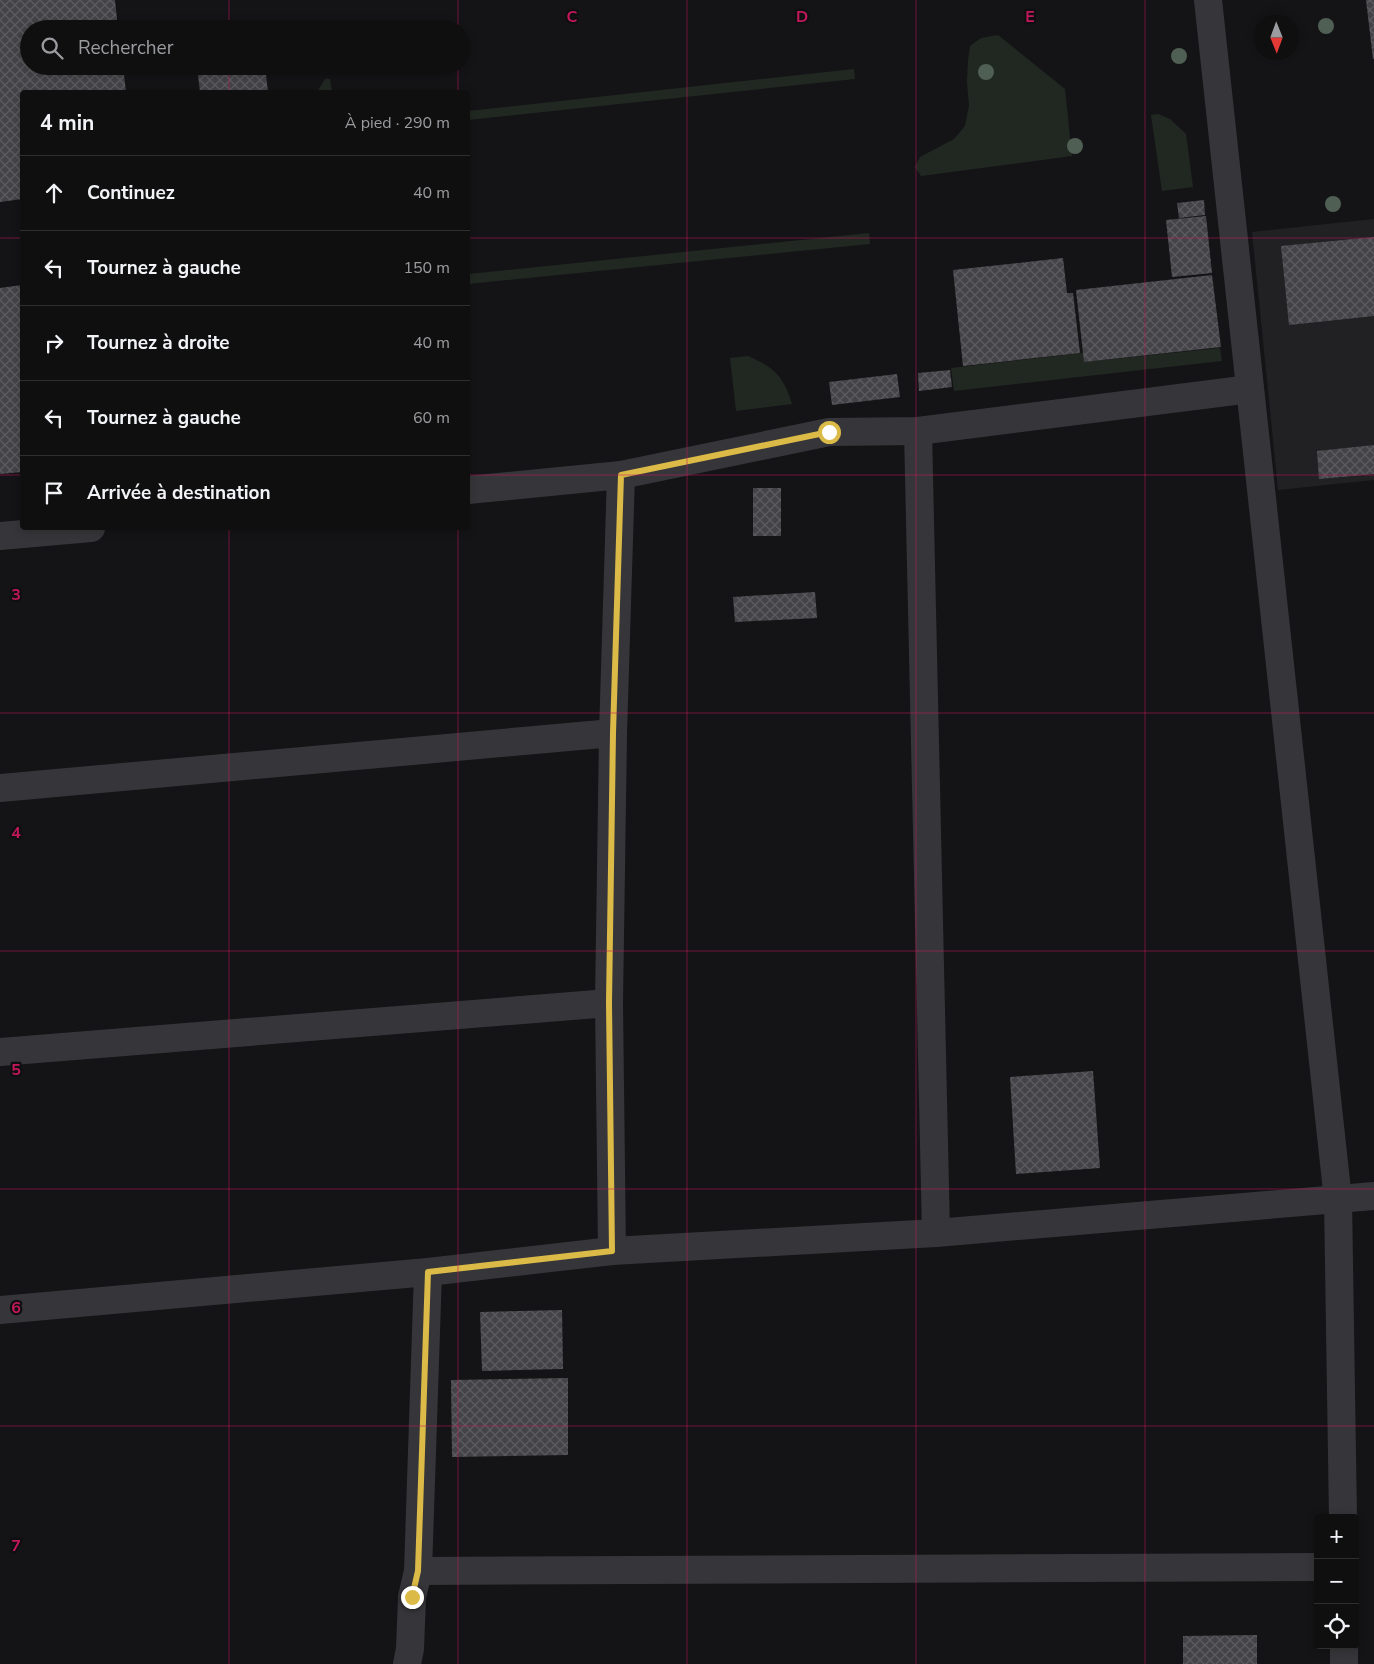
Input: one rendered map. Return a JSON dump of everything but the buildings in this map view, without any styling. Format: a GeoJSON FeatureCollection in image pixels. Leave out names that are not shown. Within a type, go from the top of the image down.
{"type":"FeatureCollection","features":[{"type":"Feature","properties":{"kind":"street"},"geometry":{"type":"LineString","coordinates":[[1208,0],[1338,1200],[1343,1514]]}},
{"type":"Feature","properties":{"kind":"street"},"geometry":{"type":"LineString","coordinates":[[470,490],[621,475],[829,432],[918,431],[1250,389]]}},
{"type":"Feature","properties":{"kind":"street"},"geometry":{"type":"LineString","coordinates":[[918,431],[936,1233]]}},
{"type":"Feature","properties":{"kind":"street"},"geometry":{"type":"LineString","coordinates":[[612,1251],[609,1003],[613,733],[621,475]]}},
{"type":"Feature","properties":{"kind":"street"},"geometry":{"type":"LineString","coordinates":[[0,536],[68,530]]}},
{"type":"Feature","properties":{"kind":"street"},"geometry":{"type":"LineString","coordinates":[[0,788],[613,733]]}},
{"type":"Feature","properties":{"kind":"street"},"geometry":{"type":"LineString","coordinates":[[0,1052],[609,1003]]}},
{"type":"Feature","properties":{"kind":"street"},"geometry":{"type":"LineString","coordinates":[[0,1310],[428,1272],[612,1251],[936,1233],[1374,1196]]}},
{"type":"Feature","properties":{"kind":"street"},"geometry":{"type":"LineString","coordinates":[[407,1664],[410,1649],[412,1597],[418,1571],[428,1272]]}},
{"type":"Feature","properties":{"kind":"street"},"geometry":{"type":"LineString","coordinates":[[418,1571],[1314,1567]]}},
{"type":"Feature","properties":{"kind":"street"},"geometry":{"type":"LineString","coordinates":[[1344,1649],[1344,1664]]}},
{"type":"Feature","properties":{"kind":"shaded area"},"geometry":{"type":"Polygon","coordinates":[[[998,35],[1065,89],[1072,156],[921,176],[915,167],[920,157],[954,139],[965,126],[969,106],[967,82],[970,46],[981,38],[998,35]]]}},
{"type":"Feature","properties":{"kind":"shaded area"},"geometry":{"type":"Polygon","coordinates":[[[854,69],[855,79],[470,120],[470,111],[854,69]]]}},
{"type":"Feature","properties":{"kind":"shaded area"},"geometry":{"type":"Polygon","coordinates":[[[325,79],[330,79],[332,90],[318,90],[325,79]]]}},
{"type":"Feature","properties":{"kind":"shaded area"},"geometry":{"type":"Polygon","coordinates":[[[1158,114],[1170,119],[1186,134],[1193,187],[1162,191],[1151,115],[1158,114]]]}},
{"type":"Feature","properties":{"kind":"shaded area"},"geometry":{"type":"Polygon","coordinates":[[[1374,219],[1374,480],[1278,490],[1252,232],[1374,219]]]}},
{"type":"Feature","properties":{"kind":"shaded area"},"geometry":{"type":"Polygon","coordinates":[[[869,233],[870,244],[470,284],[470,274],[869,233]]]}},
{"type":"Feature","properties":{"kind":"shaded area"},"geometry":{"type":"Polygon","coordinates":[[[1220,348],[1222,361],[954,391],[951,368],[1083,353],[1084,362],[1220,348]]]}},
{"type":"Feature","properties":{"kind":"shaded area"},"geometry":{"type":"Polygon","coordinates":[[[748,356],[765,364],[777,374],[792,404],[736,411],[730,358],[748,356]]]}},
{"type":"Feature","properties":{"kind":"route"},"geometry":{"type":"LineString","coordinates":[[412,1597],[418,1571],[428,1272],[612,1251],[609,1003],[613,733],[621,475],[829,432]]}}]}
